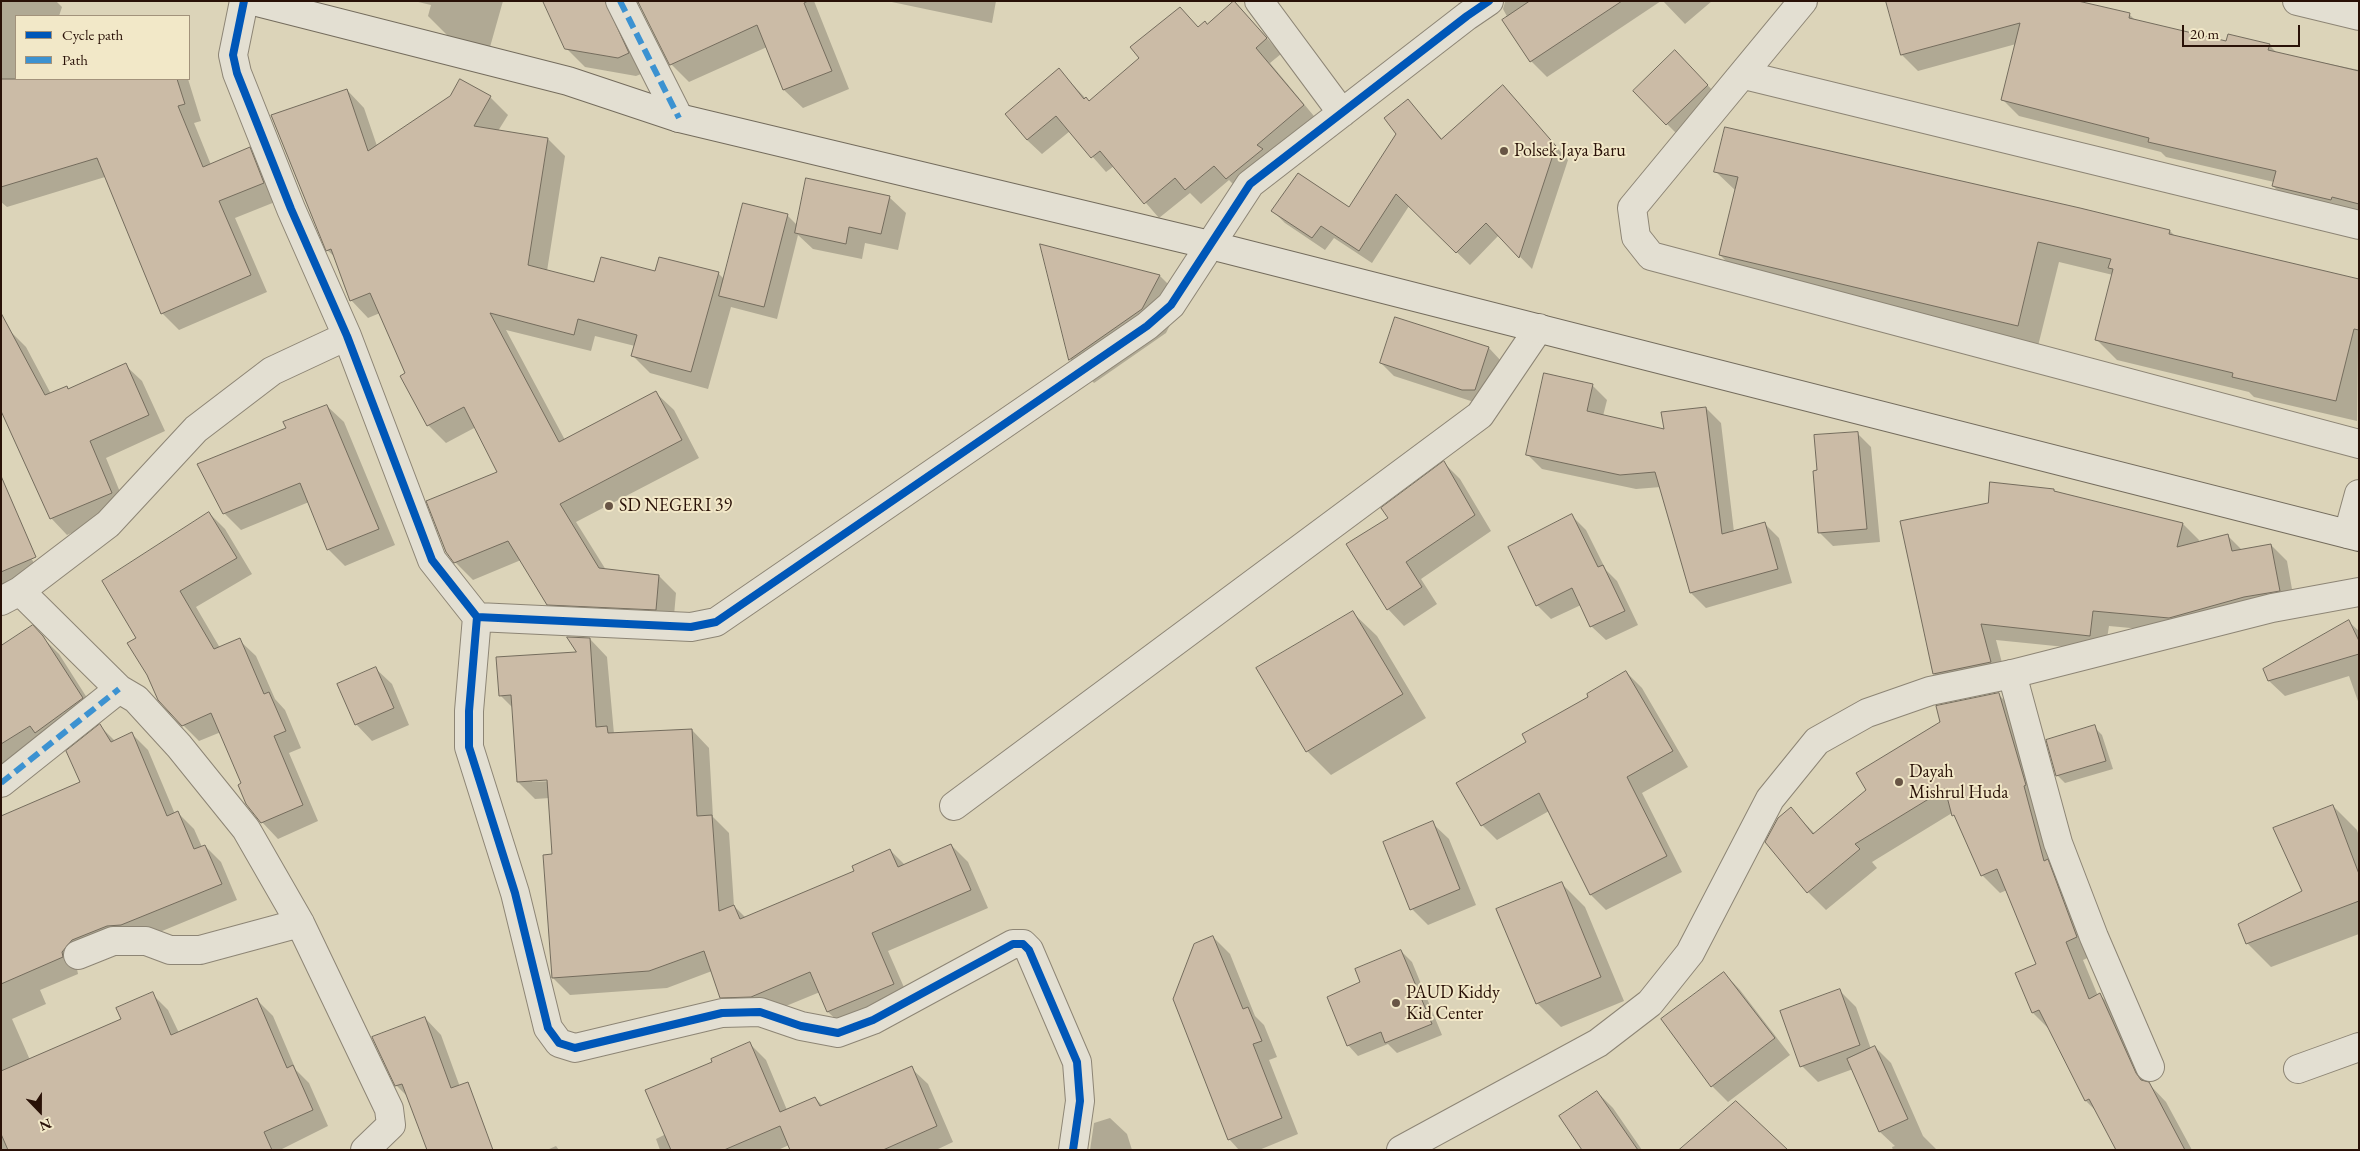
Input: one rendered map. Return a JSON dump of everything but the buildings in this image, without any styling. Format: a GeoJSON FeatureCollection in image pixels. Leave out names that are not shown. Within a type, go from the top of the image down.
{"type":"FeatureCollection","features":[{"type":"Feature","properties":{"kind":"street"},"geometry":{"type":"LineString","coordinates":[[244,1],[233,55],[237,73],[291,209],[347,336],[432,560],[477,617],[469,710],[469,747],[515,893],[548,1028],[559,1043],[575,1048],[731,1012],[760,1012],[801,1026],[838,1033],[873,1020],[1013,944],[1023,944],[1029,950],[1077,1062],[1080,1100],[1073,1150]]}},
{"type":"Feature","properties":{"kind":"street"},"geometry":{"type":"LineString","coordinates":[[253,1],[568,81],[679,118],[1210,245],[2353,536],[2359,494]]}},
{"type":"Feature","properties":{"kind":"street"},"geometry":{"type":"LineString","coordinates":[[620,1],[679,118]]}},
{"type":"Feature","properties":{"kind":"street"},"geometry":{"type":"LineString","coordinates":[[1259,1],[1342,113]]}},
{"type":"Feature","properties":{"kind":"street"},"geometry":{"type":"LineString","coordinates":[[1803,1],[1744,75],[1632,208],[1636,237],[1651,256],[2359,444]]}},
{"type":"Feature","properties":{"kind":"street"},"geometry":{"type":"LineString","coordinates":[[2297,1],[2359,16]]}},
{"type":"Feature","properties":{"kind":"street"},"geometry":{"type":"LineString","coordinates":[[477,617],[691,627],[716,622],[1147,326],[1171,305],[1250,184],[1342,113],[1471,6]]}},
{"type":"Feature","properties":{"kind":"street"},"geometry":{"type":"LineString","coordinates":[[1744,75],[2359,225]]}},
{"type":"Feature","properties":{"kind":"street"},"geometry":{"type":"LineString","coordinates":[[954,806],[1480,415],[1539,328]]}},
{"type":"Feature","properties":{"kind":"street"},"geometry":{"type":"LineString","coordinates":[[347,336],[272,371],[196,429],[108,524],[11,596],[119,689],[136,699],[179,746],[246,829],[300,923],[389,1109],[391,1125],[365,1150]]}},
{"type":"Feature","properties":{"kind":"street"},"geometry":{"type":"LineString","coordinates":[[1409,1148],[1598,1043],[1650,1003],[1690,953],[1770,798],[1817,741],[1867,713],[1930,691],[2012,674],[2272,608],[2359,592]]}},
{"type":"Feature","properties":{"kind":"street"},"geometry":{"type":"LineString","coordinates":[[2012,674],[2058,843],[2094,937],[2150,1067]]}},
{"type":"Feature","properties":{"kind":"street"},"geometry":{"type":"LineString","coordinates":[[1,783],[119,689]]}},
{"type":"Feature","properties":{"kind":"street"},"geometry":{"type":"LineString","coordinates":[[78,955],[113,941],[146,941],[170,950],[200,950],[300,923]]}},
{"type":"Feature","properties":{"kind":"street"},"geometry":{"type":"LineString","coordinates":[[2298,1068],[2359,1047]]}},
{"type":"Feature","properties":{"kind":"marked path"},"geometry":{"type":"LineString","coordinates":[[620,1],[679,118]]}},
{"type":"Feature","properties":{"kind":"marked path"},"geometry":{"type":"LineString","coordinates":[[1,783],[119,689]]}},
{"type":"Feature","properties":{"kind":"cycle path"},"geometry":{"type":"LineString","coordinates":[[244,1],[233,55],[237,73],[291,209],[347,336],[432,560],[477,617],[469,711],[469,747],[515,893],[548,1028],[559,1043],[575,1048],[722,1013],[760,1012],[801,1026],[838,1033],[873,1020],[1013,944],[1023,944],[1029,950],[1077,1062],[1080,1101],[1073,1150]]}},
{"type":"Feature","properties":{"kind":"cycle path"},"geometry":{"type":"LineString","coordinates":[[477,617],[691,627],[716,622],[1147,326],[1171,305],[1250,184],[1489,1]]}},
{"type":"Feature","properties":{"kind":"place","name":"Polsek Jaya Baru"},"geometry":{"type":"Point","coordinates":[1504,151]}},
{"type":"Feature","properties":{"kind":"place","name":"SD NEGERI 39"},"geometry":{"type":"Point","coordinates":[609,506]}},
{"type":"Feature","properties":{"kind":"place","name":"Dayah Mishrul Huda"},"geometry":{"type":"Point","coordinates":[1899,782]}},
{"type":"Feature","properties":{"kind":"place","name":"PAUD Kiddy Kid Center"},"geometry":{"type":"Point","coordinates":[1396,1003]}}]}
